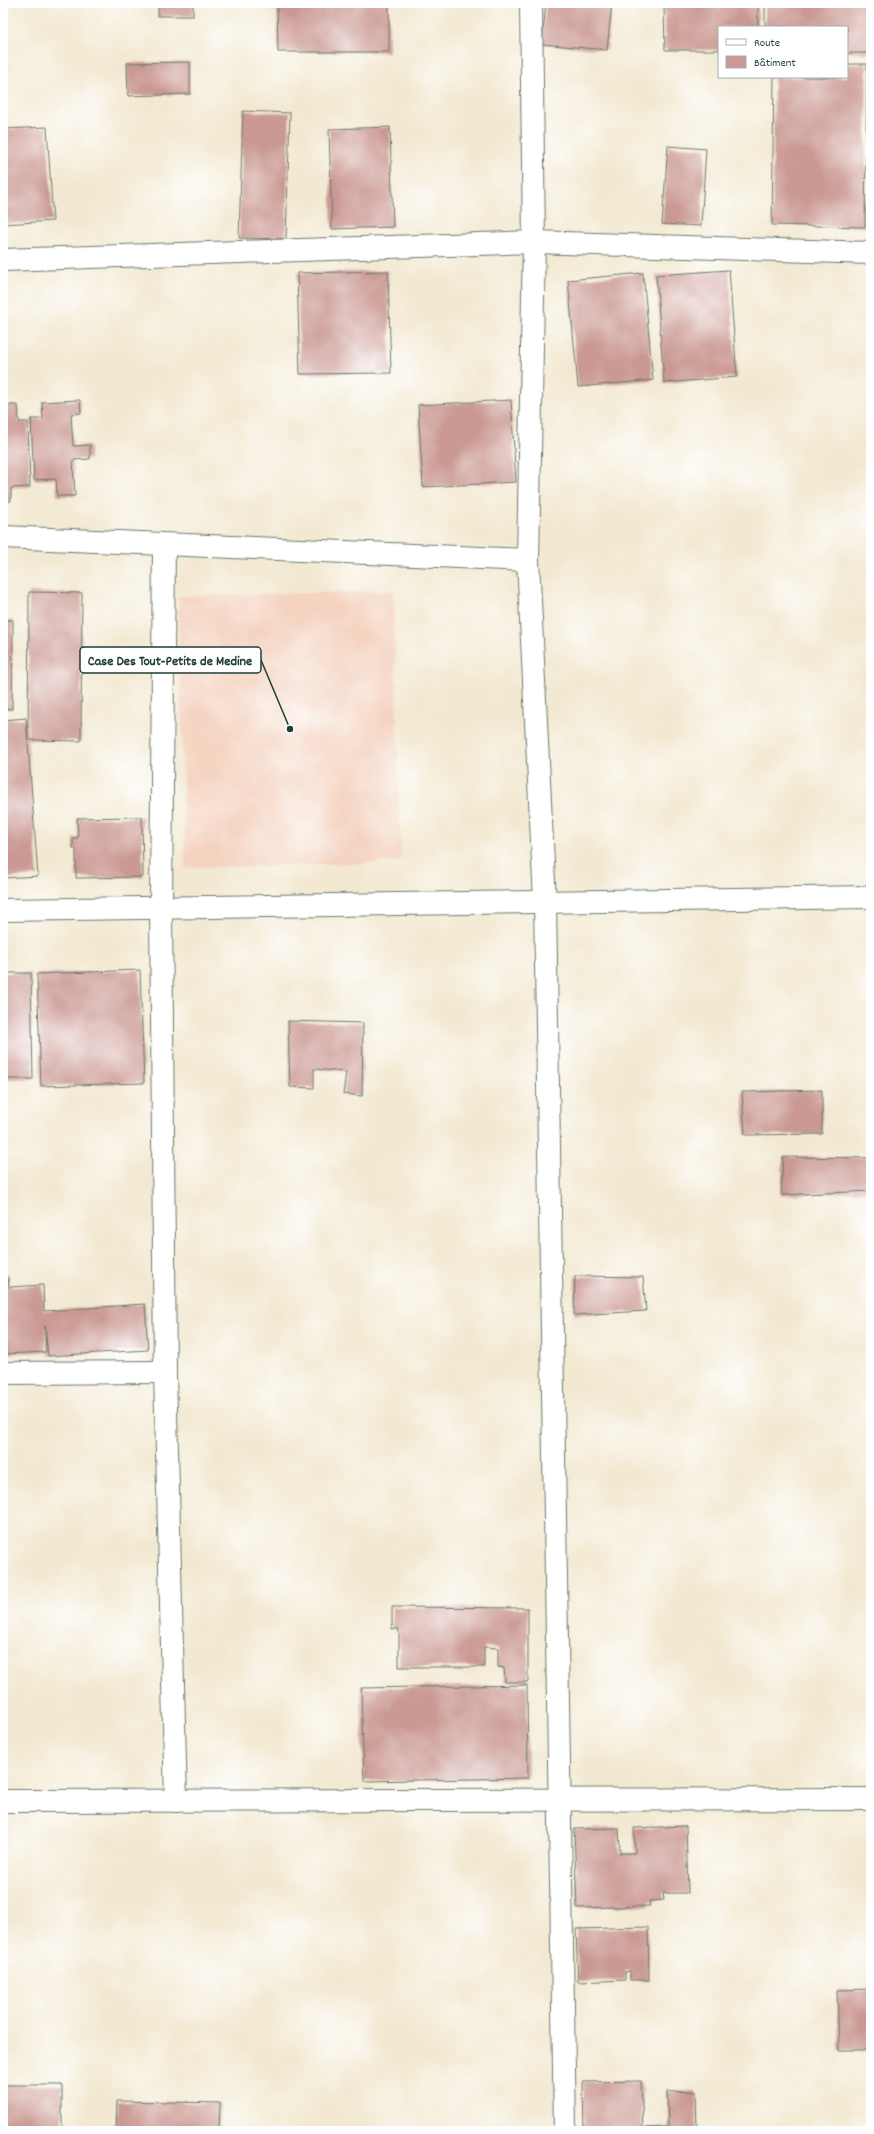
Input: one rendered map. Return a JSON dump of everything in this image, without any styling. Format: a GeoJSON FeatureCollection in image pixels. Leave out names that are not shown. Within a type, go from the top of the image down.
{"type":"FeatureCollection","features":[{"type":"Feature","properties":{"kind":"street"},"geometry":{"type":"LineString","coordinates":[[530,3],[534,242],[528,560],[545,902],[565,2131]]}},
{"type":"Feature","properties":{"kind":"street"},"geometry":{"type":"LineString","coordinates":[[3,260],[534,242],[871,253]]}},
{"type":"Feature","properties":{"kind":"street"},"geometry":{"type":"LineString","coordinates":[[3,537],[528,560]]}},
{"type":"Feature","properties":{"kind":"street"},"geometry":{"type":"LineString","coordinates":[[164,545],[161,908],[165,1372],[176,1801]]}},
{"type":"Feature","properties":{"kind":"street"},"geometry":{"type":"LineString","coordinates":[[3,910],[871,897]]}},
{"type":"Feature","properties":{"kind":"street"},"geometry":{"type":"LineString","coordinates":[[3,1373],[165,1372]]}},
{"type":"Feature","properties":{"kind":"street"},"geometry":{"type":"LineString","coordinates":[[3,1801],[871,1799]]}},
{"type":"Feature","properties":{"kind":"shaded area"},"geometry":{"type":"Polygon","coordinates":[[[393,591],[401,862],[185,868],[178,596],[393,591]]]}},
{"type":"Feature","properties":{"kind":"building"},"geometry":{"type":"Polygon","coordinates":[[[158,3],[193,3],[193,16],[158,16],[158,3]]]}},
{"type":"Feature","properties":{"kind":"building"},"geometry":{"type":"Polygon","coordinates":[[[277,3],[389,3],[389,52],[278,52],[277,3]]]}},
{"type":"Feature","properties":{"kind":"building"},"geometry":{"type":"Polygon","coordinates":[[[546,3],[612,3],[607,50],[542,44],[546,3]]]}},
{"type":"Feature","properties":{"kind":"building"},"geometry":{"type":"Polygon","coordinates":[[[664,3],[758,3],[758,26],[718,26],[718,50],[665,50],[664,3]]]}},
{"type":"Feature","properties":{"kind":"building"},"geometry":{"type":"Polygon","coordinates":[[[765,3],[871,3],[871,53],[848,53],[848,26],[765,26],[765,3]]]}},
{"type":"Feature","properties":{"kind":"building"},"geometry":{"type":"Polygon","coordinates":[[[190,62],[190,94],[128,96],[127,63],[190,62]]]}},
{"type":"Feature","properties":{"kind":"building"},"geometry":{"type":"Polygon","coordinates":[[[848,64],[867,64],[865,227],[772,225],[774,78],[848,78],[848,64]]]}},
{"type":"Feature","properties":{"kind":"building"},"geometry":{"type":"Polygon","coordinates":[[[243,111],[290,113],[286,239],[239,238],[243,111]]]}},
{"type":"Feature","properties":{"kind":"building"},"geometry":{"type":"Polygon","coordinates":[[[47,127],[53,221],[3,224],[3,129],[47,127]]]}},
{"type":"Feature","properties":{"kind":"building"},"geometry":{"type":"Polygon","coordinates":[[[390,127],[393,227],[332,229],[329,129],[390,127]]]}},
{"type":"Feature","properties":{"kind":"building"},"geometry":{"type":"Polygon","coordinates":[[[668,146],[706,149],[701,226],[662,224],[668,146]]]}},
{"type":"Feature","properties":{"kind":"building"},"geometry":{"type":"Polygon","coordinates":[[[729,270],[737,377],[664,383],[656,275],[729,270]]]}},
{"type":"Feature","properties":{"kind":"building"},"geometry":{"type":"Polygon","coordinates":[[[388,271],[391,373],[300,374],[297,273],[388,271]]]}},
{"type":"Feature","properties":{"kind":"building"},"geometry":{"type":"Polygon","coordinates":[[[643,273],[653,380],[578,387],[568,280],[643,273]]]}},
{"type":"Feature","properties":{"kind":"building"},"geometry":{"type":"Polygon","coordinates":[[[80,400],[81,413],[71,414],[73,446],[90,445],[90,459],[73,460],[75,496],[57,496],[56,479],[34,480],[31,419],[43,419],[42,402],[80,400]]]}},
{"type":"Feature","properties":{"kind":"building"},"geometry":{"type":"Polygon","coordinates":[[[511,400],[516,482],[423,487],[418,405],[511,400]]]}},
{"type":"Feature","properties":{"kind":"building"},"geometry":{"type":"Polygon","coordinates":[[[3,405],[18,405],[19,422],[28,422],[30,487],[11,488],[11,501],[3,502],[3,405]]]}},
{"type":"Feature","properties":{"kind":"building"},"geometry":{"type":"Polygon","coordinates":[[[29,592],[82,593],[81,741],[28,740],[29,592]]]}},
{"type":"Feature","properties":{"kind":"building"},"geometry":{"type":"Polygon","coordinates":[[[3,620],[13,620],[12,709],[3,709],[3,620]]]}},
{"type":"Feature","properties":{"kind":"building"},"geometry":{"type":"Polygon","coordinates":[[[26,718],[38,876],[3,878],[3,720],[26,718]]]}},
{"type":"Feature","properties":{"kind":"building"},"geometry":{"type":"Polygon","coordinates":[[[142,817],[143,877],[76,878],[76,849],[73,849],[73,838],[78,838],[77,818],[142,817]]]}},
{"type":"Feature","properties":{"kind":"building"},"geometry":{"type":"Polygon","coordinates":[[[140,970],[144,1083],[41,1086],[37,974],[140,970]]]}},
{"type":"Feature","properties":{"kind":"building"},"geometry":{"type":"Polygon","coordinates":[[[3,973],[31,973],[33,1079],[3,1079],[3,973]]]}},
{"type":"Feature","properties":{"kind":"building"},"geometry":{"type":"Polygon","coordinates":[[[288,1021],[363,1023],[362,1096],[343,1094],[346,1072],[314,1069],[314,1088],[290,1087],[288,1021]]]}},
{"type":"Feature","properties":{"kind":"building"},"geometry":{"type":"Polygon","coordinates":[[[822,1090],[822,1134],[745,1135],[742,1092],[822,1090]]]}},
{"type":"Feature","properties":{"kind":"building"},"geometry":{"type":"Polygon","coordinates":[[[783,1157],[871,1158],[871,1191],[781,1195],[783,1157]]]}},
{"type":"Feature","properties":{"kind":"building"},"geometry":{"type":"Polygon","coordinates":[[[575,1276],[643,1277],[646,1311],[574,1315],[575,1276]]]}},
{"type":"Feature","properties":{"kind":"building"},"geometry":{"type":"Polygon","coordinates":[[[3,1277],[8,1277],[9,1287],[43,1285],[44,1311],[145,1304],[148,1350],[48,1356],[45,1326],[46,1352],[3,1354],[3,1277]]]}},
{"type":"Feature","properties":{"kind":"building"},"geometry":{"type":"Polygon","coordinates":[[[392,1607],[528,1608],[528,1682],[505,1682],[504,1668],[498,1667],[498,1648],[484,1647],[484,1667],[399,1667],[399,1629],[392,1629],[392,1607]]]}},
{"type":"Feature","properties":{"kind":"building"},"geometry":{"type":"Polygon","coordinates":[[[527,1685],[528,1778],[364,1781],[361,1688],[527,1685]]]}},
{"type":"Feature","properties":{"kind":"building"},"geometry":{"type":"Polygon","coordinates":[[[686,1826],[688,1893],[663,1893],[664,1900],[649,1901],[650,1906],[577,1908],[574,1829],[619,1828],[620,1853],[635,1853],[634,1828],[686,1826]]]}},
{"type":"Feature","properties":{"kind":"building"},"geometry":{"type":"Polygon","coordinates":[[[648,1927],[649,1980],[630,1980],[630,1971],[625,1972],[625,1980],[578,1982],[576,1929],[648,1927]]]}},
{"type":"Feature","properties":{"kind":"building"},"geometry":{"type":"Polygon","coordinates":[[[871,1989],[871,2050],[839,2050],[837,1990],[871,1989]]]}},
{"type":"Feature","properties":{"kind":"building"},"geometry":{"type":"Polygon","coordinates":[[[641,2081],[643,2128],[668,2127],[667,2092],[696,2091],[697,2131],[584,2131],[583,2082],[641,2081]]]}},
{"type":"Feature","properties":{"kind":"building"},"geometry":{"type":"Polygon","coordinates":[[[3,2085],[62,2085],[62,2131],[3,2131],[3,2085]]]}},
{"type":"Feature","properties":{"kind":"building"},"geometry":{"type":"Polygon","coordinates":[[[117,2101],[220,2103],[219,2131],[116,2131],[117,2101]]]}},
{"type":"Feature","properties":{"kind":"place","name":"Case Des Tout-Petits de Medine"},"geometry":{"type":"Point","coordinates":[290,729]}}]}
